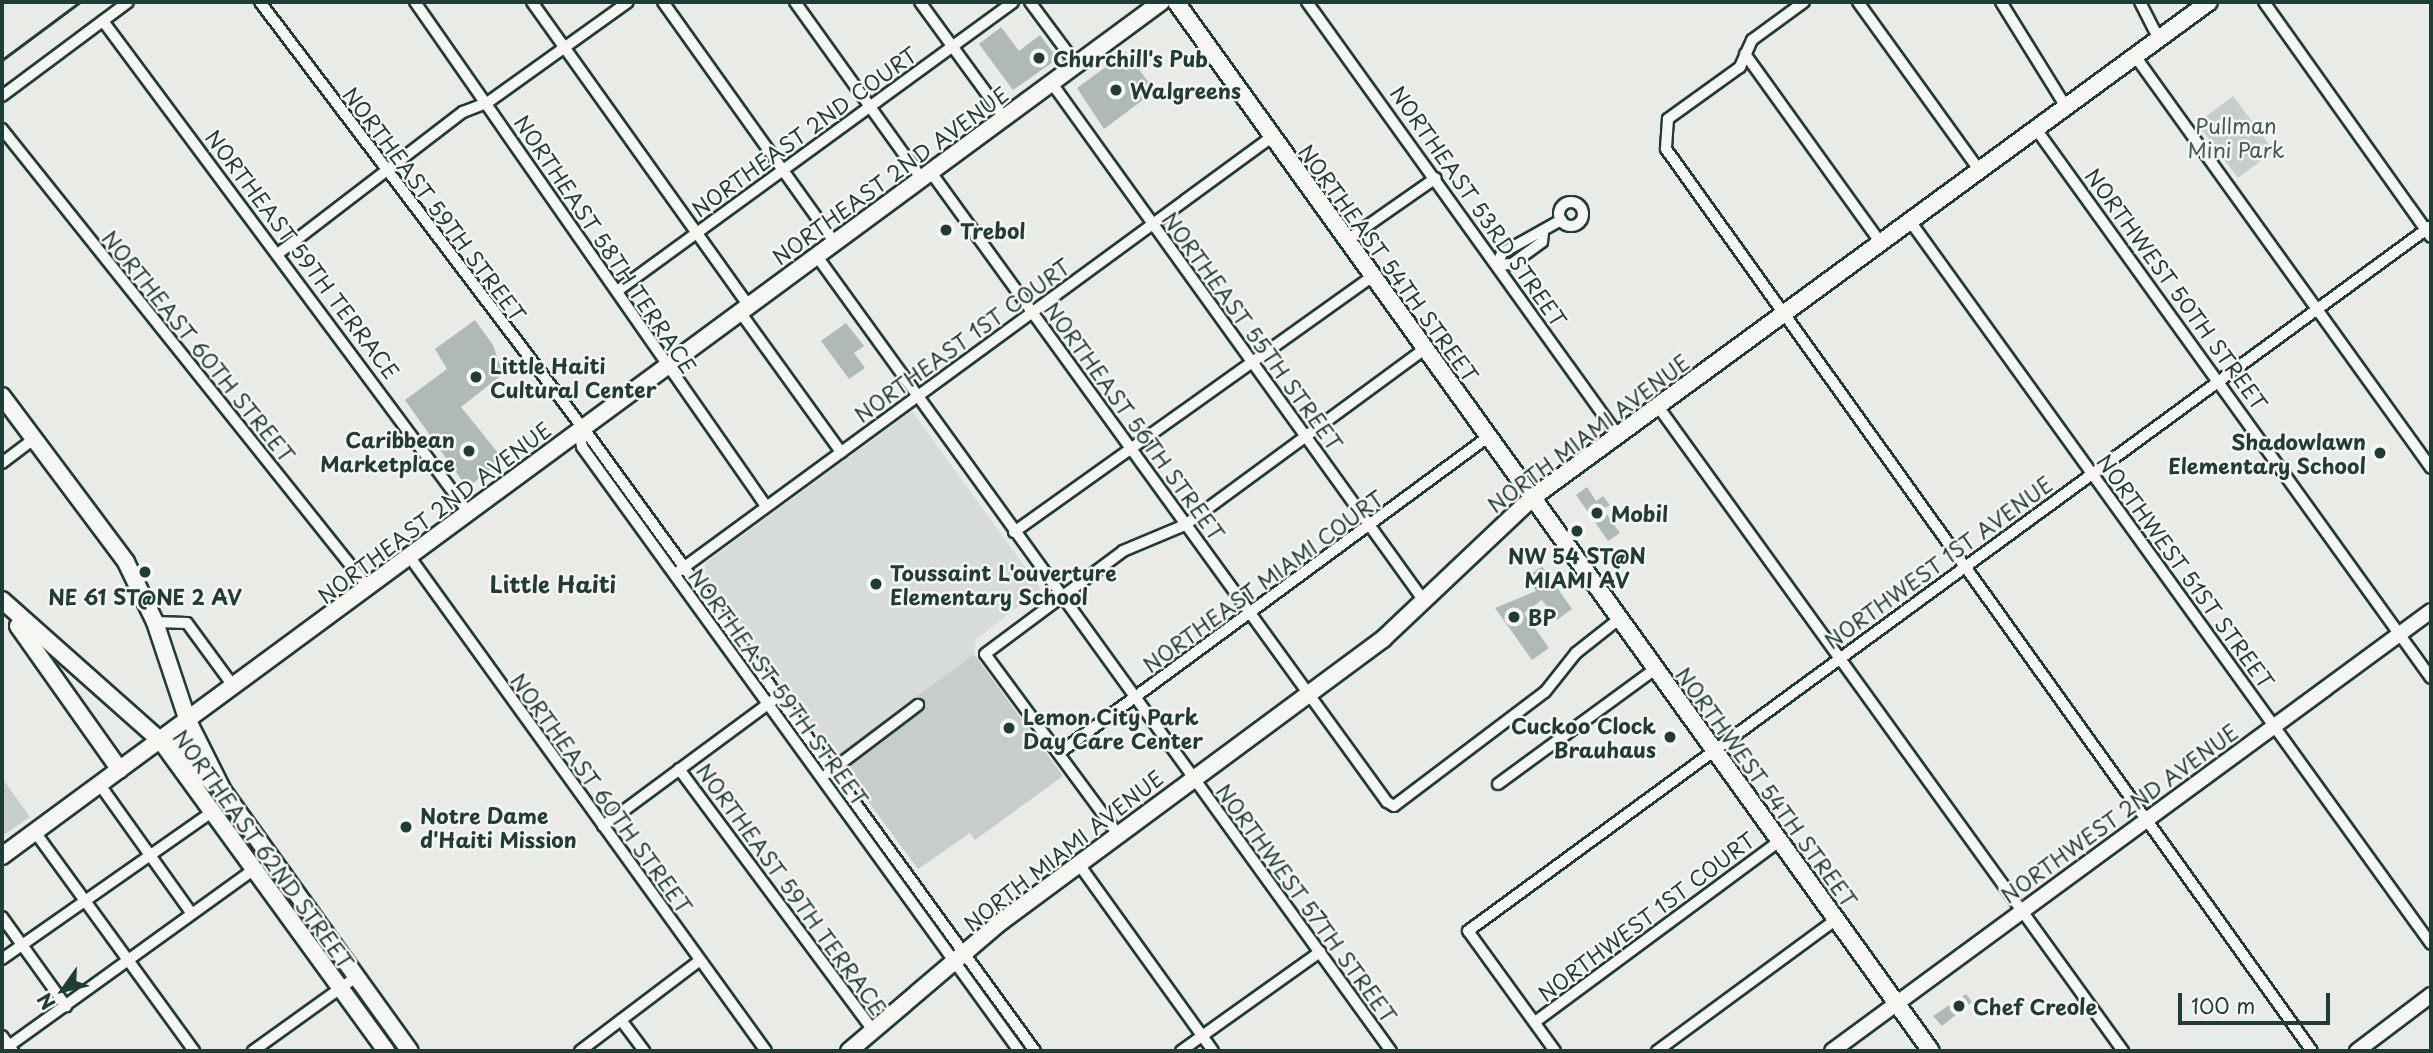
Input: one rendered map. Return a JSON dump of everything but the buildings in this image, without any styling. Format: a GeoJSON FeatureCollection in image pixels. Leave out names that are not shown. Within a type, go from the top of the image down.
{"type":"FeatureCollection","features":[{"type":"Feature","properties":{"kind":"main road","name":"NORTHEAST 2ND AVENUE"},"geometry":{"type":"LineString","coordinates":[[2,856],[1161,2]]}},
{"type":"Feature","properties":{"kind":"main road","name":"NORTHEAST 54TH STREET"},"geometry":{"type":"LineString","coordinates":[[1175,2],[1568,548]]}},
{"type":"Feature","properties":{"kind":"main road","name":"NORTH MIAMI AVENUE"},"geometry":{"type":"LineString","coordinates":[[849,1051],[1077,863],[1307,693],[1424,601],[1532,498],[2209,2]]}},
{"type":"Feature","properties":{"kind":"main road","name":"NORTHEAST 62ND STREET"},"geometry":{"type":"LineString","coordinates":[[2,396],[107,532],[155,622],[188,721],[237,812],[410,1051]]}},
{"type":"Feature","properties":{"kind":"main road","name":"NORTHWEST 54TH STREET"},"geometry":{"type":"LineString","coordinates":[[1568,548],[1931,1051]]}},
{"type":"Feature","properties":{"kind":"main road","name":"NORTHEAST 62ND STREET"},"geometry":{"type":"LineString","coordinates":[[4,602],[161,741],[386,1051]]}},
{"type":"Feature","properties":{"kind":"main road"},"geometry":{"type":"LineString","coordinates":[[4,602],[120,770]]}},
{"type":"Feature","properties":{"kind":"main road"},"geometry":{"type":"LineString","coordinates":[[161,741],[180,746],[237,812]]}},
{"type":"Feature","properties":{"kind":"street"},"geometry":{"type":"LineString","coordinates":[[2,96],[128,2]]}},
{"type":"Feature","properties":{"kind":"street","name":"NORTHEAST 59TH STREET"},"geometry":{"type":"LineString","coordinates":[[260,2],[579,430],[685,567],[832,770],[960,959]]}},
{"type":"Feature","properties":{"kind":"street","name":"NORTHEAST 58TH TERRACE"},"geometry":{"type":"LineString","coordinates":[[415,2],[766,506]]}},
{"type":"Feature","properties":{"kind":"street"},"geometry":{"type":"LineString","coordinates":[[532,2],[698,234],[744,308],[841,452]]}},
{"type":"Feature","properties":{"kind":"street"},"geometry":{"type":"LineString","coordinates":[[279,253],[463,112],[487,103],[628,2]]}},
{"type":"Feature","properties":{"kind":"street"},"geometry":{"type":"LineString","coordinates":[[663,2],[834,242]]}},
{"type":"Feature","properties":{"kind":"street","name":"NORTHEAST 56TH STREET"},"geometry":{"type":"LineString","coordinates":[[794,2],[871,108],[1032,310],[1307,693],[1394,806],[1545,692],[1576,653],[1619,619]]}},
{"type":"Feature","properties":{"kind":"street"},"geometry":{"type":"LineString","coordinates":[[920,2],[1003,117]]}},
{"type":"Feature","properties":{"kind":"street","name":"NORTHEAST 2ND COURT"},"geometry":{"type":"LineString","coordinates":[[617,291],[1013,2]]}},
{"type":"Feature","properties":{"kind":"street"},"geometry":{"type":"LineString","coordinates":[[1030,2],[1076,64]]}},
{"type":"Feature","properties":{"kind":"street","name":"NORTHEAST 53RD STREET"},"geometry":{"type":"LineString","coordinates":[[1307,2],[1437,178],[1617,435]]}},
{"type":"Feature","properties":{"kind":"street"},"geometry":{"type":"LineString","coordinates":[[1804,2],[1752,40],[1740,67],[1668,119],[1662,133],[1666,149],[2312,1051]]}},
{"type":"Feature","properties":{"kind":"street"},"geometry":{"type":"LineString","coordinates":[[1858,2],[1979,170]]}},
{"type":"Feature","properties":{"kind":"street"},"geometry":{"type":"LineString","coordinates":[[2001,2],[2066,107]]}},
{"type":"Feature","properties":{"kind":"street"},"geometry":{"type":"LineString","coordinates":[[2140,2],[2158,37]]}},
{"type":"Feature","properties":{"kind":"street"},"geometry":{"type":"LineString","coordinates":[[2264,2],[2430,231]]}},
{"type":"Feature","properties":{"kind":"street","name":"NORTHEAST 59TH TERRACE"},"geometry":{"type":"LineString","coordinates":[[103,21],[279,253],[468,512]]}},
{"type":"Feature","properties":{"kind":"street"},"geometry":{"type":"LineString","coordinates":[[1745,54],[1880,242]]}},
{"type":"Feature","properties":{"kind":"street"},"geometry":{"type":"LineString","coordinates":[[2135,56],[2431,468]]}},
{"type":"Feature","properties":{"kind":"street","name":"NORTHEAST 55TH STREET"},"geometry":{"type":"LineString","coordinates":[[1051,82],[1424,601]]}},
{"type":"Feature","properties":{"kind":"street","name":"NORTHEAST 60TH STREET"},"geometry":{"type":"LineString","coordinates":[[2,129],[368,587]]}},
{"type":"Feature","properties":{"kind":"street","name":"NORTHWEST 50TH STREET"},"geometry":{"type":"LineString","coordinates":[[2036,129],[2219,379],[2431,678]]}},
{"type":"Feature","properties":{"kind":"street","name":"NORTHEAST 1ST COURT"},"geometry":{"type":"LineString","coordinates":[[674,575],[916,399],[1032,310],[1273,136]]}},
{"type":"Feature","properties":{"kind":"street"},"geometry":{"type":"LineString","coordinates":[[1346,240],[1437,178]]}},
{"type":"Feature","properties":{"kind":"street"},"geometry":{"type":"LineString","coordinates":[[1497,265],[1511,264],[1542,242],[1543,233],[1561,220]]}},
{"type":"Feature","properties":{"kind":"street","name":"NORTHWEST 51ST STREET"},"geometry":{"type":"LineString","coordinates":[[1910,221],[2431,944]]}},
{"type":"Feature","properties":{"kind":"street","name":"NORTHWEST 1ST AVENUE"},"geometry":{"type":"LineString","coordinates":[[1535,1022],[1468,931],[2219,379],[2430,231]]}},
{"type":"Feature","properties":{"kind":"street","name":"NORTHWEST 57TH STREET"},"geometry":{"type":"LineString","coordinates":[[816,256],[916,399],[1391,1051]]}},
{"type":"Feature","properties":{"kind":"street"},"geometry":{"type":"LineString","coordinates":[[1014,532],[1373,276]]}},
{"type":"Feature","properties":{"kind":"street"},"geometry":{"type":"LineString","coordinates":[[1117,834],[985,654],[1123,551],[1185,525],[1425,349]]}},
{"type":"Feature","properties":{"kind":"street"},"geometry":{"type":"LineString","coordinates":[[1657,405],[2123,1051]]}},
{"type":"Feature","properties":{"kind":"street","name":"NORTHEAST 59TH STREET"},"geometry":{"type":"LineString","coordinates":[[579,430],[582,447],[674,575],[821,777],[960,959]]}},
{"type":"Feature","properties":{"kind":"street","name":"NORTHEAST MIAMI COURT"},"geometry":{"type":"LineString","coordinates":[[1059,753],[1488,437]]}},
{"type":"Feature","properties":{"kind":"street"},"geometry":{"type":"LineString","coordinates":[[2,463],[35,438]]}},
{"type":"Feature","properties":{"kind":"street","name":"NORTHEAST 60TH STREET"},"geometry":{"type":"LineString","coordinates":[[409,556],[766,1051]]}},
{"type":"Feature","properties":{"kind":"street","name":"NORTHWEST 2ND AVENUE"},"geometry":{"type":"LineString","coordinates":[[1832,1051],[2431,611]]}},
{"type":"Feature","properties":{"kind":"street"},"geometry":{"type":"LineString","coordinates":[[155,622],[187,623],[234,687]]}},
{"type":"Feature","properties":{"kind":"street"},"geometry":{"type":"LineString","coordinates":[[1497,784],[1656,669]]}},
{"type":"Feature","properties":{"kind":"street"},"geometry":{"type":"LineString","coordinates":[[603,827],[778,696]]}},
{"type":"Feature","properties":{"kind":"street"},"geometry":{"type":"LineString","coordinates":[[821,777],[918,705]]}},
{"type":"Feature","properties":{"kind":"street","name":"NORTHEAST 59TH TERRACE"},"geometry":{"type":"LineString","coordinates":[[679,768],[874,1032]]}},
{"type":"Feature","properties":{"kind":"street"},"geometry":{"type":"LineString","coordinates":[[100,785],[192,914]]}},
{"type":"Feature","properties":{"kind":"street"},"geometry":{"type":"LineString","coordinates":[[2,959],[213,811]]}},
{"type":"Feature","properties":{"kind":"street"},"geometry":{"type":"LineString","coordinates":[[35,832],[194,1051]]}},
{"type":"Feature","properties":{"kind":"street","name":"NORTHWEST 1ST COURT"},"geometry":{"type":"LineString","coordinates":[[1535,1022],[1780,841]]}},
{"type":"Feature","properties":{"kind":"street"},"geometry":{"type":"LineString","coordinates":[[1077,863],[1213,1051]]}},
{"type":"Feature","properties":{"kind":"street"},"geometry":{"type":"LineString","coordinates":[[2,1035],[8,1049],[254,869]]}},
{"type":"Feature","properties":{"kind":"street"},"geometry":{"type":"LineString","coordinates":[[2,917],[66,1006]]}},
{"type":"Feature","properties":{"kind":"street"},"geometry":{"type":"LineString","coordinates":[[1657,1051],[1837,919]]}},
{"type":"Feature","properties":{"kind":"street"},"geometry":{"type":"LineString","coordinates":[[1181,1051],[1320,952]]}},
{"type":"Feature","properties":{"kind":"street"},"geometry":{"type":"LineString","coordinates":[[960,959],[1019,1051]]}},
{"type":"Feature","properties":{"kind":"street"},"geometry":{"type":"LineString","coordinates":[[960,959],[1035,1051]]}},
{"type":"Feature","properties":{"kind":"street"},"geometry":{"type":"LineString","coordinates":[[580,1051],[699,961]]}},
{"type":"Feature","properties":{"kind":"street"},"geometry":{"type":"LineString","coordinates":[[253,1051],[356,976]]}},
{"type":"Feature","properties":{"kind":"street"},"geometry":{"type":"LineString","coordinates":[[2357,1051],[2431,995]]}},
{"type":"Feature","properties":{"kind":"street"},"geometry":{"type":"LineString","coordinates":[[621,1020],[644,1051]]}},
{"type":"Feature","properties":{"kind":"street"},"geometry":{"type":"LineString","coordinates":[[1535,1022],[1555,1051]]}},
{"type":"Feature","properties":{"kind":"shaded area","name":"Toussaint L'ouverture Elementary School"},"geometry":{"type":"Polygon","coordinates":[[[912,411],[1041,589],[976,639],[974,654],[835,756],[705,574],[705,563],[912,411]]]}},
{"type":"Feature","properties":{"kind":"green space","name":"Pullman Mini Park"},"geometry":{"type":"Polygon","coordinates":[[[2233,96],[2274,151],[2238,178],[2197,123],[2233,96]]]}},
{"type":"Feature","properties":{"kind":"green space"},"geometry":{"type":"Polygon","coordinates":[[[974,654],[1063,776],[975,840],[970,833],[918,869],[835,756],[974,654]]]}},
{"type":"Feature","properties":{"kind":"green space"},"geometry":{"type":"Polygon","coordinates":[[[2,778],[30,817],[2,836],[2,778]]]}},
{"type":"Feature","properties":{"kind":"railway"},"geometry":{"type":"LineString","coordinates":[[2,60],[80,2]]}},
{"type":"Feature","properties":{"kind":"place","name":"Churchill's Pub"},"geometry":{"type":"Point","coordinates":[1039,58]}},
{"type":"Feature","properties":{"kind":"place","name":"Walgreens"},"geometry":{"type":"Point","coordinates":[1116,90]}},
{"type":"Feature","properties":{"kind":"place","name":"Trebol"},"geometry":{"type":"Point","coordinates":[946,230]}},
{"type":"Feature","properties":{"kind":"place","name":"Little Haiti Cultural Center"},"geometry":{"type":"Point","coordinates":[476,377]}},
{"type":"Feature","properties":{"kind":"place","name":"Caribbean Marketplace"},"geometry":{"type":"Point","coordinates":[469,451]}},
{"type":"Feature","properties":{"kind":"place","name":"Shadowlawn Elementary School"},"geometry":{"type":"Point","coordinates":[2380,453]}},
{"type":"Feature","properties":{"kind":"place","name":"Mobil"},"geometry":{"type":"Point","coordinates":[1597,513]}},
{"type":"Feature","properties":{"kind":"place","name":"NW 54 ST@N MIAMI AV"},"geometry":{"type":"Point","coordinates":[1577,531]}},
{"type":"Feature","properties":{"kind":"place","name":"NE 61 ST@NE 2 AV"},"geometry":{"type":"Point","coordinates":[145,572]}},
{"type":"Feature","properties":{"kind":"place","name":"Toussaint L'ouverture Elementary School"},"geometry":{"type":"Point","coordinates":[876,584]}},
{"type":"Feature","properties":{"kind":"place","name":"BP"},"geometry":{"type":"Point","coordinates":[1514,617]}},
{"type":"Feature","properties":{"kind":"place","name":"Lemon City Park Day Care Center"},"geometry":{"type":"Point","coordinates":[1009,728]}},
{"type":"Feature","properties":{"kind":"place","name":"Cuckoo Clock Brauhaus"},"geometry":{"type":"Point","coordinates":[1670,737]}},
{"type":"Feature","properties":{"kind":"place","name":"Notre Dame d'Haiti Mission"},"geometry":{"type":"Point","coordinates":[406,827]}},
{"type":"Feature","properties":{"kind":"place","name":"Chef Creole"},"geometry":{"type":"Point","coordinates":[1959,1006]}},
{"type":"Feature","properties":{"kind":"district","name":"Little Haiti"},"geometry":{"type":"Point","coordinates":[553,584]}}]}
